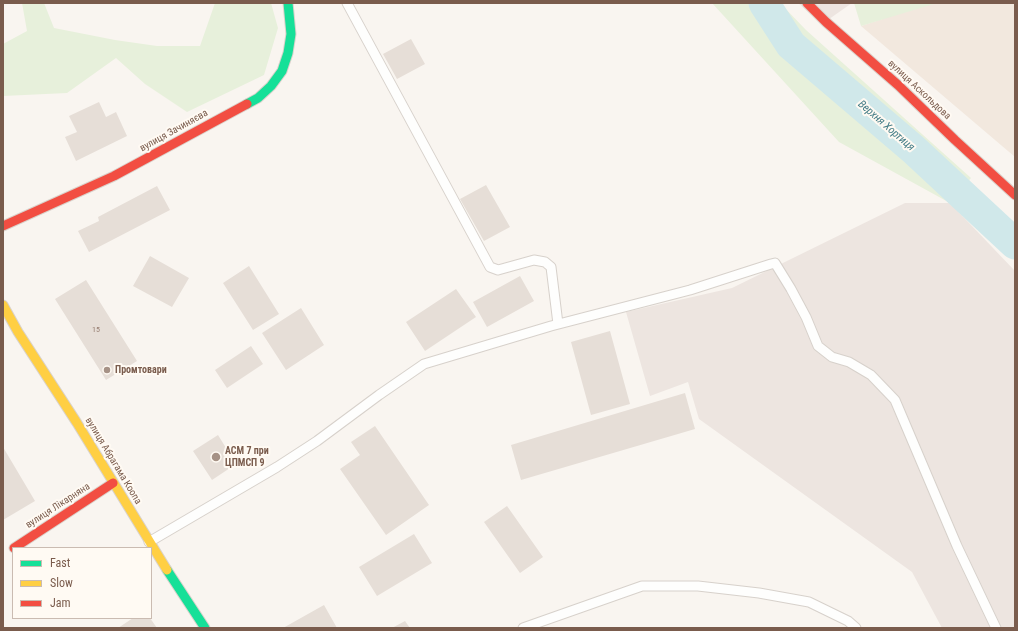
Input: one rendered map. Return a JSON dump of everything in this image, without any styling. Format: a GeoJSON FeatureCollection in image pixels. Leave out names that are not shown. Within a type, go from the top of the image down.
{"type":"FeatureCollection","features":[{"type":"Feature","properties":{"kind":"street","name":"вулиця Зачиняєва"},"geometry":{"type":"LineString","coordinates":[[3,226],[114,176],[258,98],[275,81],[282,71],[286,59],[291,34],[288,3]]}},
{"type":"Feature","properties":{"kind":"street","name":"вулиця Аскольдова"},"geometry":{"type":"LineString","coordinates":[[807,3],[826,22],[898,85],[1015,195]]}},
{"type":"Feature","properties":{"kind":"street","name":"вулиця Абрагама Коопа"},"geometry":{"type":"LineString","coordinates":[[3,305],[18,332],[77,423],[149,542],[205,628]]}},
{"type":"Feature","properties":{"kind":"street","name":"вулиця Лікарняна"},"geometry":{"type":"LineString","coordinates":[[16,547],[113,483]]}},
{"type":"Feature","properties":{"kind":"lane"},"geometry":{"type":"LineString","coordinates":[[347,3],[490,267],[498,270],[534,260],[545,262],[550,267],[558,324]]}},
{"type":"Feature","properties":{"kind":"lane"},"geometry":{"type":"LineString","coordinates":[[149,542],[278,467],[317,441],[424,364],[558,324],[690,290],[775,263],[791,289],[818,346],[832,357],[848,362],[871,376],[895,400],[957,546],[996,628]]}},
{"type":"Feature","properties":{"kind":"lane"},"geometry":{"type":"LineString","coordinates":[[524,628],[642,586],[698,586],[759,593],[809,602],[848,621],[856,628]]}},
{"type":"Feature","properties":{"kind":"shaded area"},"geometry":{"type":"Polygon","coordinates":[[[798,3],[852,3],[822,24],[798,3]]]}},
{"type":"Feature","properties":{"kind":"shaded area"},"geometry":{"type":"Polygon","coordinates":[[[931,3],[1015,3],[1015,157],[861,26],[931,3]]]}},
{"type":"Feature","properties":{"kind":"shaded area"},"geometry":{"type":"Polygon","coordinates":[[[905,203],[950,203],[1015,271],[1015,628],[942,628],[912,572],[699,419],[688,382],[650,396],[626,312],[732,288],[905,203]]]}},
{"type":"Feature","properties":{"kind":"green space"},"geometry":{"type":"Polygon","coordinates":[[[22,3],[44,3],[54,28],[115,40],[157,46],[200,46],[215,3],[271,3],[278,28],[264,75],[187,112],[145,84],[116,58],[67,93],[3,96],[3,44],[27,31],[22,3]]]}},
{"type":"Feature","properties":{"kind":"green space"},"geometry":{"type":"Polygon","coordinates":[[[712,3],[780,3],[806,30],[971,178],[950,203],[839,142],[712,3]]]}},
{"type":"Feature","properties":{"kind":"green space"},"geometry":{"type":"Polygon","coordinates":[[[854,3],[937,3],[861,26],[854,3]]]}},
{"type":"Feature","properties":{"kind":"building"},"geometry":{"type":"Polygon","coordinates":[[[411,39],[425,64],[397,79],[383,54],[411,39]]]}},
{"type":"Feature","properties":{"kind":"building"},"geometry":{"type":"Polygon","coordinates":[[[99,102],[106,117],[116,112],[127,136],[76,161],[65,137],[77,132],[69,116],[99,102]]]}},
{"type":"Feature","properties":{"kind":"building"},"geometry":{"type":"Polygon","coordinates":[[[486,185],[510,227],[484,241],[460,199],[486,185]]]}},
{"type":"Feature","properties":{"kind":"building"},"geometry":{"type":"Polygon","coordinates":[[[157,186],[170,210],[89,252],[78,231],[99,221],[98,217],[157,186]]]}},
{"type":"Feature","properties":{"kind":"building"},"geometry":{"type":"Polygon","coordinates":[[[150,256],[189,278],[172,307],[133,286],[150,256]]]}},
{"type":"Feature","properties":{"kind":"building"},"geometry":{"type":"Polygon","coordinates":[[[249,266],[279,314],[253,330],[223,283],[249,266]]]}},
{"type":"Feature","properties":{"kind":"building"},"geometry":{"type":"Polygon","coordinates":[[[520,276],[534,301],[487,327],[473,302],[520,276]]]}},
{"type":"Feature","properties":{"kind":"building"},"geometry":{"type":"Polygon","coordinates":[[[86,280],[137,361],[106,380],[55,299],[86,280]]]}},
{"type":"Feature","properties":{"kind":"building"},"geometry":{"type":"Polygon","coordinates":[[[456,289],[476,317],[425,351],[406,322],[456,289]]]}},
{"type":"Feature","properties":{"kind":"building"},"geometry":{"type":"Polygon","coordinates":[[[301,308],[324,345],[286,370],[262,333],[301,308]]]}},
{"type":"Feature","properties":{"kind":"building"},"geometry":{"type":"Polygon","coordinates":[[[610,331],[630,404],[591,415],[571,342],[610,331]]]}},
{"type":"Feature","properties":{"kind":"building"},"geometry":{"type":"Polygon","coordinates":[[[251,346],[263,364],[227,388],[215,370],[251,346]]]}},
{"type":"Feature","properties":{"kind":"building"},"geometry":{"type":"Polygon","coordinates":[[[685,393],[695,429],[521,480],[511,445],[685,393]]]}},
{"type":"Feature","properties":{"kind":"building"},"geometry":{"type":"Polygon","coordinates":[[[375,426],[429,505],[386,535],[340,469],[360,455],[351,442],[375,426]]]}},
{"type":"Feature","properties":{"kind":"building"},"geometry":{"type":"Polygon","coordinates":[[[218,435],[236,464],[212,480],[193,451],[218,435]]]}},
{"type":"Feature","properties":{"kind":"building"},"geometry":{"type":"Polygon","coordinates":[[[3,447],[35,501],[3,520],[3,447]]]}},
{"type":"Feature","properties":{"kind":"building"},"geometry":{"type":"Polygon","coordinates":[[[507,506],[543,557],[520,573],[484,522],[507,506]]]}},
{"type":"Feature","properties":{"kind":"building"},"geometry":{"type":"Polygon","coordinates":[[[414,534],[432,563],[377,596],[359,567],[414,534]]]}},
{"type":"Feature","properties":{"kind":"building"},"geometry":{"type":"Polygon","coordinates":[[[324,605],[337,628],[283,628],[324,605]]]}},
{"type":"Feature","properties":{"kind":"building"},"geometry":{"type":"Polygon","coordinates":[[[132,619],[151,619],[157,628],[118,628],[132,619]]]}},
{"type":"Feature","properties":{"kind":"building"},"geometry":{"type":"Polygon","coordinates":[[[405,621],[410,628],[392,628],[405,621]]]}},
{"type":"Feature","properties":{"kind":"waterway","name":"Верхня Хортиця"},"geometry":{"type":"LineString","coordinates":[[764,3],[791,45],[913,149],[1015,244]]}},
{"type":"Feature","properties":{"kind":"traffic: fast"},"geometry":{"type":"LineString","coordinates":[[247,104],[258,98],[271,86],[282,71],[288,53],[291,34],[288,3]]}},
{"type":"Feature","properties":{"kind":"traffic: fast"},"geometry":{"type":"LineString","coordinates":[[167,570],[205,628]]}},
{"type":"Feature","properties":{"kind":"traffic: slow"},"geometry":{"type":"LineString","coordinates":[[3,305],[18,332],[77,423],[167,570]]}},
{"type":"Feature","properties":{"kind":"traffic: jam"},"geometry":{"type":"LineString","coordinates":[[807,3],[826,22],[898,85],[1015,195]]}},
{"type":"Feature","properties":{"kind":"traffic: jam"},"geometry":{"type":"LineString","coordinates":[[3,226],[114,176],[247,104]]}},
{"type":"Feature","properties":{"kind":"traffic: jam"},"geometry":{"type":"LineString","coordinates":[[16,547],[113,483]]}},
{"type":"Feature","properties":{"kind":"place","name":"Промтовари"},"geometry":{"type":"Point","coordinates":[107,370]}},
{"type":"Feature","properties":{"kind":"place","name":"АСМ 7 при ЦПМСП 9"},"geometry":{"type":"Point","coordinates":[216,457]}}]}
